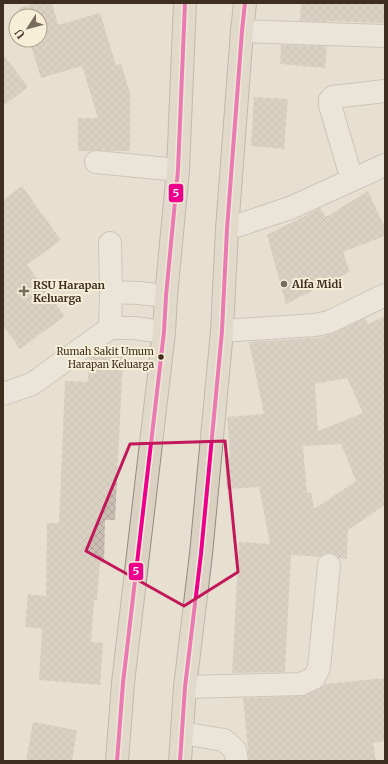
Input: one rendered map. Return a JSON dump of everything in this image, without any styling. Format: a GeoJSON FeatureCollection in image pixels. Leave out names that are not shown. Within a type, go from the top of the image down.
{"type":"FeatureCollection","features":[{"type":"Feature","properties":{"kind":"highway"},"geometry":{"type":"LineString","coordinates":[[117,761],[123,683],[164,332],[178,170],[185,3]]}},
{"type":"Feature","properties":{"kind":"highway"},"geometry":{"type":"LineString","coordinates":[[180,761],[185,687],[201,554],[222,331],[227,229],[245,3]]}},
{"type":"Feature","properties":{"kind":"lane"},"geometry":{"type":"LineString","coordinates":[[242,32],[385,36]]}},
{"type":"Feature","properties":{"kind":"lane"},"geometry":{"type":"LineString","coordinates":[[352,180],[330,105],[330,100],[333,97],[385,91]]}},
{"type":"Feature","properties":{"kind":"lane"},"geometry":{"type":"LineString","coordinates":[[96,162],[178,170]]}},
{"type":"Feature","properties":{"kind":"lane"},"geometry":{"type":"LineString","coordinates":[[227,229],[290,208],[385,165]]}},
{"type":"Feature","properties":{"kind":"lane"},"geometry":{"type":"LineString","coordinates":[[110,243],[110,328]]}},
{"type":"Feature","properties":{"kind":"lane"},"geometry":{"type":"LineString","coordinates":[[111,292],[166,296]]}},
{"type":"Feature","properties":{"kind":"lane"},"geometry":{"type":"LineString","coordinates":[[222,331],[314,325],[329,322],[385,295]]}},
{"type":"Feature","properties":{"kind":"lane"},"geometry":{"type":"LineString","coordinates":[[3,394],[32,384],[110,328],[134,328],[164,332]]}},
{"type":"Feature","properties":{"kind":"lane"},"geometry":{"type":"LineString","coordinates":[[185,687],[301,684],[314,678],[319,668],[329,566]]}},
{"type":"Feature","properties":{"kind":"lane"},"geometry":{"type":"LineString","coordinates":[[182,733],[224,740],[235,750],[237,761]]}},
{"type":"Feature","properties":{"kind":"highlighted area"},"geometry":{"type":"Polygon","coordinates":[[[225,441],[238,572],[184,606],[86,551],[130,444],[225,441]]]}},
{"type":"Feature","properties":{"kind":"building"},"geometry":{"type":"Polygon","coordinates":[[[35,3],[52,3],[58,25],[100,13],[116,65],[121,64],[130,92],[130,151],[78,151],[78,118],[98,118],[82,66],[41,78],[32,48],[48,48],[48,8],[19,8],[35,3]]]}},
{"type":"Feature","properties":{"kind":"building"},"geometry":{"type":"Polygon","coordinates":[[[301,3],[385,3],[385,23],[300,21],[301,3]]]}},
{"type":"Feature","properties":{"kind":"building"},"geometry":{"type":"Polygon","coordinates":[[[281,45],[327,46],[325,68],[280,64],[281,45]]]}},
{"type":"Feature","properties":{"kind":"building"},"geometry":{"type":"Polygon","coordinates":[[[3,54],[28,87],[3,106],[3,54]]]}},
{"type":"Feature","properties":{"kind":"building"},"geometry":{"type":"Polygon","coordinates":[[[254,97],[288,99],[284,149],[251,146],[254,97]]]}},
{"type":"Feature","properties":{"kind":"building","name":"RSU Harapan Keluarga"},"geometry":{"type":"Polygon","coordinates":[[[22,186],[61,240],[27,265],[65,316],[20,349],[3,326],[3,200],[22,186]]]}},
{"type":"Feature","properties":{"kind":"building"},"geometry":{"type":"Polygon","coordinates":[[[368,191],[385,228],[385,236],[343,252],[350,272],[286,304],[267,235],[320,208],[326,217],[368,191]]]}},
{"type":"Feature","properties":{"kind":"building"},"geometry":{"type":"Polygon","coordinates":[[[385,316],[385,505],[348,530],[347,559],[339,558],[330,553],[324,554],[320,557],[291,555],[285,672],[232,673],[239,542],[270,544],[259,487],[227,489],[225,457],[230,457],[227,417],[264,414],[249,342],[315,339],[334,333],[365,318],[368,324],[385,316]],[[347,378],[315,384],[318,431],[363,413],[347,378]],[[341,444],[303,446],[307,493],[311,492],[314,509],[356,481],[341,444]]]}},
{"type":"Feature","properties":{"kind":"building"},"geometry":{"type":"Polygon","coordinates":[[[94,355],[123,357],[115,520],[105,520],[104,563],[100,563],[97,600],[94,600],[91,642],[103,643],[100,685],[39,680],[42,629],[25,627],[28,594],[46,596],[47,523],[59,523],[65,381],[88,382],[89,359],[94,355]]]}},
{"type":"Feature","properties":{"kind":"building"},"geometry":{"type":"Polygon","coordinates":[[[385,678],[385,741],[373,743],[376,761],[249,761],[243,698],[302,696],[319,689],[325,684],[385,678]]]}},
{"type":"Feature","properties":{"kind":"building"},"geometry":{"type":"Polygon","coordinates":[[[33,722],[77,730],[72,761],[26,761],[33,722]]]}},
{"type":"Feature","properties":{"kind":"transit line","name":"5"},"geometry":{"type":"LineString","coordinates":[[117,761],[123,683],[164,332],[178,170],[185,3]]}},
{"type":"Feature","properties":{"kind":"transit line","name":"5"},"geometry":{"type":"LineString","coordinates":[[180,761],[185,687],[201,554],[222,331],[227,229],[245,3]]}},
{"type":"Feature","properties":{"kind":"place","name":"Alfa Midi"},"geometry":{"type":"Point","coordinates":[284,284]}},
{"type":"Feature","properties":{"kind":"place","name":"RSU Harapan Keluarga"},"geometry":{"type":"Point","coordinates":[24,291]}},
{"type":"Feature","properties":{"kind":"place","name":"Rumah Sakit Umum Harapan Keluarga"},"geometry":{"type":"Point","coordinates":[161,357]}}]}
